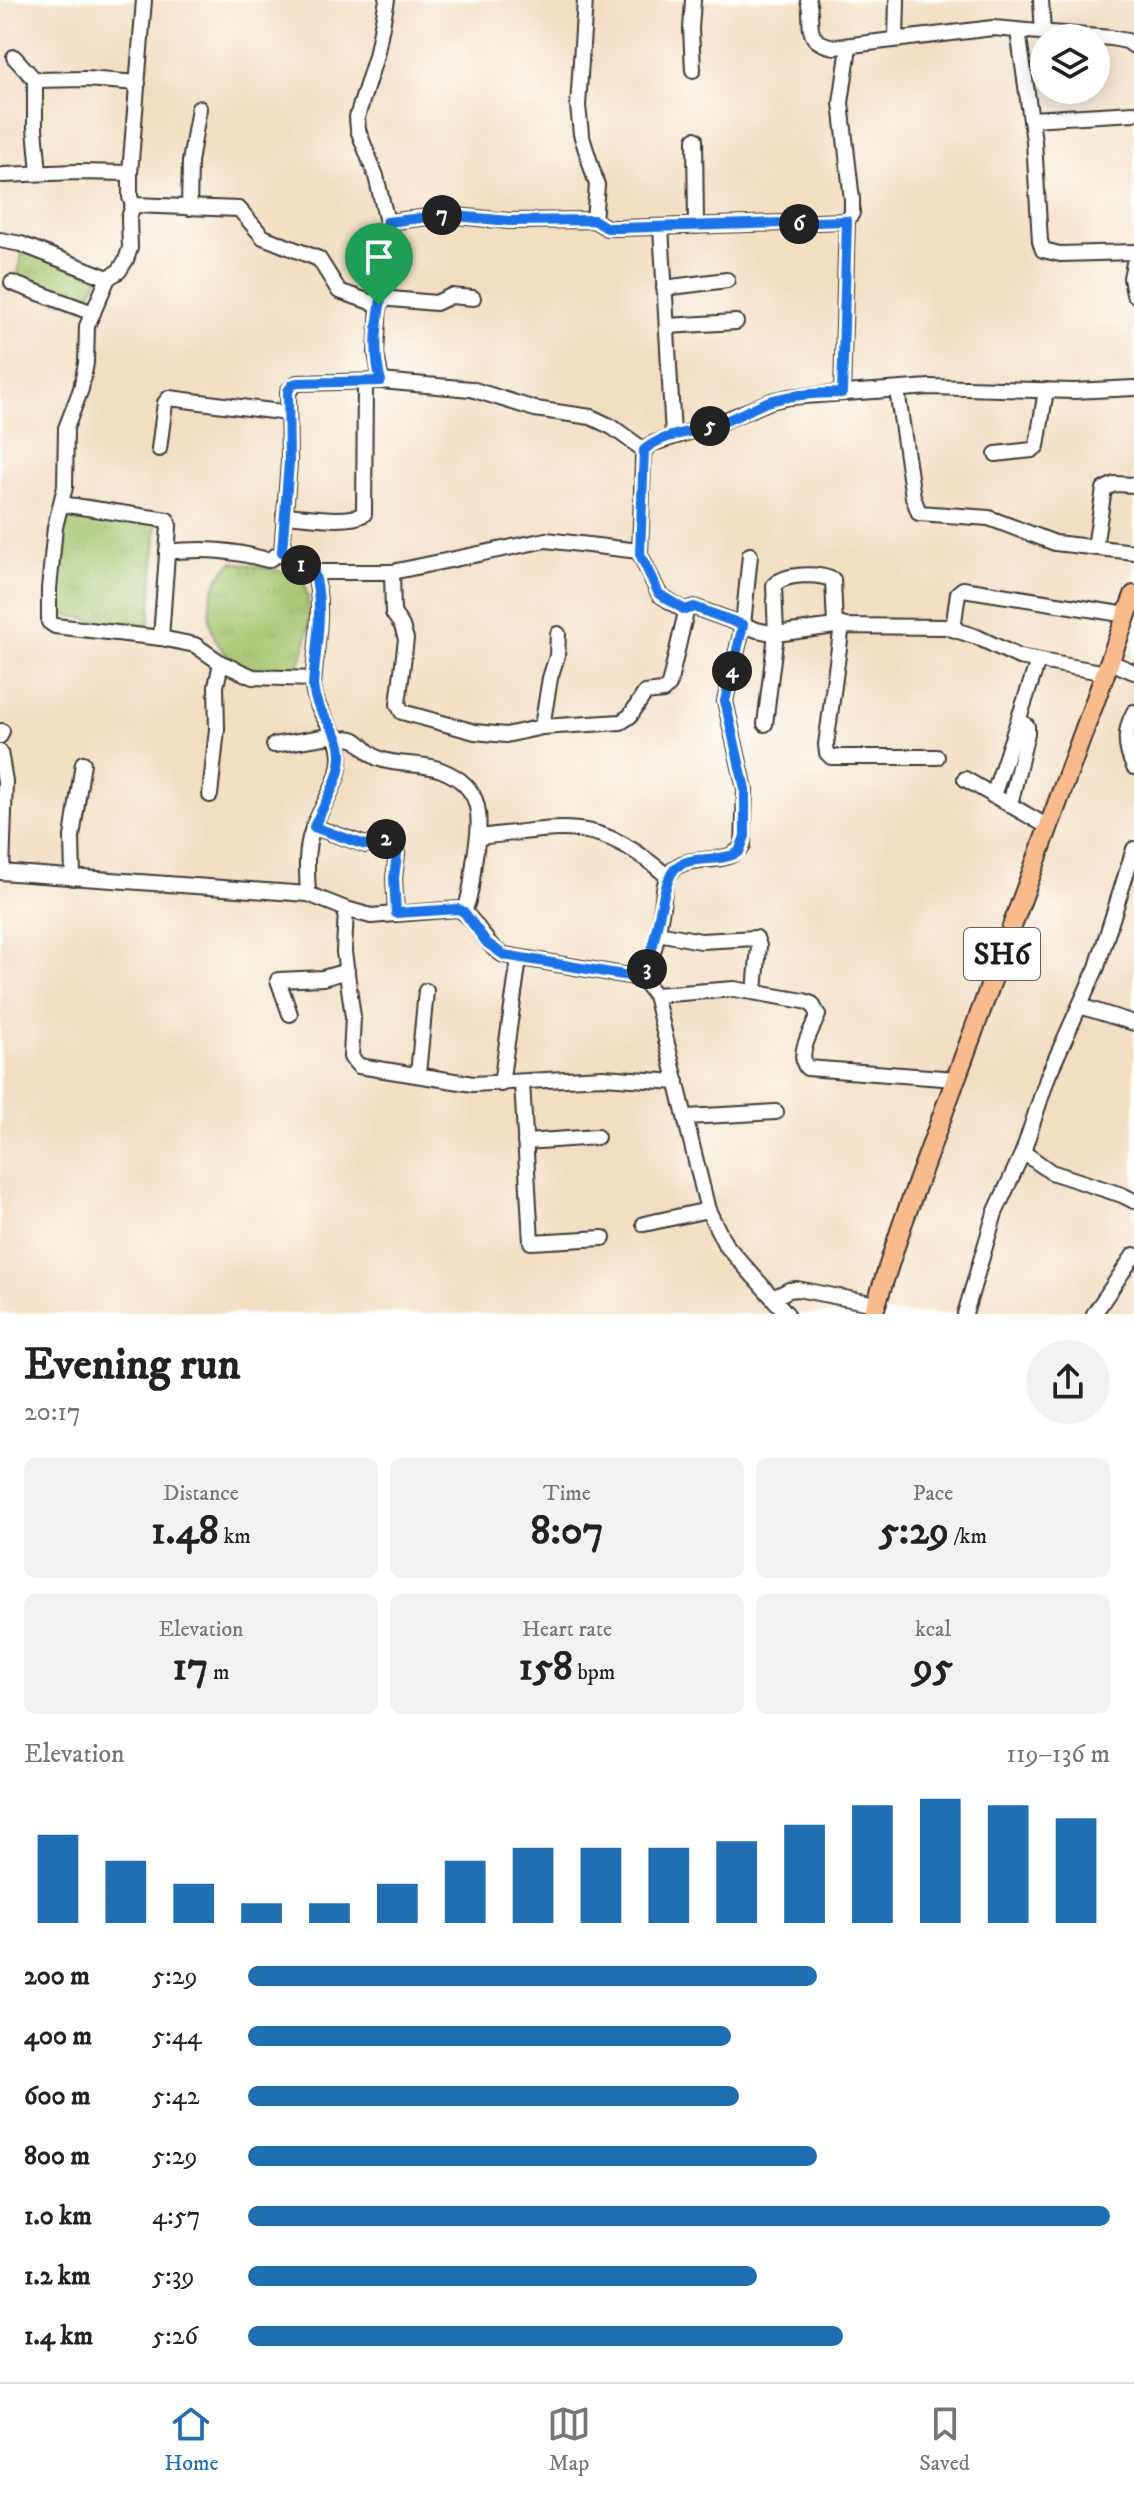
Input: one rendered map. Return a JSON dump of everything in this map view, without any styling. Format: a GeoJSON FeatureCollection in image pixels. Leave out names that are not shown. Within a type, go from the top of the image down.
{"type":"FeatureCollection","features":[{"type":"Feature","properties":{"kind":"main road","name":"SH6"},"geometry":{"type":"LineString","coordinates":[[874,1309],[1134,595]]}},
{"type":"Feature","properties":{"kind":"street"},"geometry":{"type":"LineString","coordinates":[[144,0],[130,173],[133,205],[129,218],[129,253],[119,271],[108,278],[86,331],[86,363],[81,389],[66,428],[65,487],[56,517],[49,622],[55,626],[195,645],[221,663],[253,677],[313,679]]}},
{"type":"Feature","properties":{"kind":"street"},"geometry":{"type":"LineString","coordinates":[[284,515],[343,519],[364,514],[387,222],[379,184],[357,124],[358,111],[376,56],[387,0]]}},
{"type":"Feature","properties":{"kind":"street"},"geometry":{"type":"LineString","coordinates":[[585,0],[578,106],[581,134],[597,185],[594,220]]}},
{"type":"Feature","properties":{"kind":"street"},"geometry":{"type":"LineString","coordinates":[[693,0],[693,70]]}},
{"type":"Feature","properties":{"kind":"street"},"geometry":{"type":"LineString","coordinates":[[808,0],[813,38],[822,45],[849,47],[971,29],[1030,32]]}},
{"type":"Feature","properties":{"kind":"street"},"geometry":{"type":"LineString","coordinates":[[896,38],[897,0]]}},
{"type":"Feature","properties":{"kind":"street"},"geometry":{"type":"LineString","coordinates":[[1041,0],[1042,24]]}},
{"type":"Feature","properties":{"kind":"street"},"geometry":{"type":"LineString","coordinates":[[1018,31],[1031,119],[1043,250],[1060,254],[1134,252]]}},
{"type":"Feature","properties":{"kind":"street"},"geometry":{"type":"LineString","coordinates":[[1110,38],[1127,41],[1134,46]]}},
{"type":"Feature","properties":{"kind":"street"},"geometry":{"type":"LineString","coordinates":[[842,393],[847,221],[852,213],[852,200],[841,103],[849,47]]}},
{"type":"Feature","properties":{"kind":"street"},"geometry":{"type":"LineString","coordinates":[[14,57],[35,80],[39,173]]}},
{"type":"Feature","properties":{"kind":"street"},"geometry":{"type":"LineString","coordinates":[[35,80],[86,79],[138,83]]}},
{"type":"Feature","properties":{"kind":"street"},"geometry":{"type":"LineString","coordinates":[[189,208],[190,162],[199,108]]}},
{"type":"Feature","properties":{"kind":"street"},"geometry":{"type":"LineString","coordinates":[[1031,119],[1134,113]]}},
{"type":"Feature","properties":{"kind":"street"},"geometry":{"type":"LineString","coordinates":[[695,139],[696,226]]}},
{"type":"Feature","properties":{"kind":"street"},"geometry":{"type":"LineString","coordinates":[[3,175],[130,173]]}},
{"type":"Feature","properties":{"kind":"street"},"geometry":{"type":"LineString","coordinates":[[133,205],[239,209],[263,237],[319,259],[339,291],[380,301],[432,303],[451,296],[473,298]]}},
{"type":"Feature","properties":{"kind":"street"},"geometry":{"type":"LineString","coordinates":[[387,222],[446,215],[509,221],[594,220],[607,228],[847,221]]}},
{"type":"Feature","properties":{"kind":"street"},"geometry":{"type":"LineString","coordinates":[[661,227],[673,435]]}},
{"type":"Feature","properties":{"kind":"street"},"geometry":{"type":"LineString","coordinates":[[0,240],[32,248],[108,278]]}},
{"type":"Feature","properties":{"kind":"street"},"geometry":{"type":"LineString","coordinates":[[1134,263],[1131,278],[1134,294]]}},
{"type":"Feature","properties":{"kind":"street"},"geometry":{"type":"LineString","coordinates":[[664,288],[727,280]]}},
{"type":"Feature","properties":{"kind":"street"},"geometry":{"type":"LineString","coordinates":[[12,283],[93,313]]}},
{"type":"Feature","properties":{"kind":"street"},"geometry":{"type":"LineString","coordinates":[[667,326],[736,322]]}},
{"type":"Feature","properties":{"kind":"street"},"geometry":{"type":"LineString","coordinates":[[639,551],[546,540],[392,572],[314,572],[289,561],[282,552],[289,462],[288,391],[292,385],[373,382],[471,389],[527,407],[591,417],[612,427],[644,450]]}},
{"type":"Feature","properties":{"kind":"street"},"geometry":{"type":"LineString","coordinates":[[1134,388],[1046,390],[930,387],[780,399],[716,424],[673,435],[644,450],[639,551],[654,587],[665,600],[685,610],[694,607],[776,634],[838,626],[953,629],[1019,657],[1134,672]]}},
{"type":"Feature","properties":{"kind":"street"},"geometry":{"type":"LineString","coordinates":[[897,390],[913,497],[919,513],[989,518],[1040,539],[1134,552]]}},
{"type":"Feature","properties":{"kind":"street"},"geometry":{"type":"LineString","coordinates":[[996,454],[1032,450],[1037,446],[1046,390]]}},
{"type":"Feature","properties":{"kind":"street"},"geometry":{"type":"LineString","coordinates":[[159,449],[165,403],[169,398],[288,413]]}},
{"type":"Feature","properties":{"kind":"street"},"geometry":{"type":"LineString","coordinates":[[1095,547],[1104,489],[1115,484],[1134,485]]}},
{"type":"Feature","properties":{"kind":"street"},"geometry":{"type":"LineString","coordinates":[[61,504],[167,520],[161,638]]}},
{"type":"Feature","properties":{"kind":"street"},"geometry":{"type":"LineString","coordinates":[[167,552],[211,548],[268,560],[282,552]]}},
{"type":"Feature","properties":{"kind":"street"},"geometry":{"type":"LineString","coordinates":[[641,978],[651,959],[658,933],[667,876],[680,864],[723,859],[739,852],[743,845],[745,789],[725,701],[743,625],[750,555]]}},
{"type":"Feature","properties":{"kind":"street"},"geometry":{"type":"LineString","coordinates":[[308,894],[308,848],[337,774],[340,757],[337,738],[316,705],[313,679],[319,602],[314,572]]}},
{"type":"Feature","properties":{"kind":"street"},"geometry":{"type":"LineString","coordinates":[[392,572],[393,613],[406,639],[398,704],[402,712],[485,734],[506,735],[542,727],[621,722],[630,716],[645,693],[667,689],[685,610]]}},
{"type":"Feature","properties":{"kind":"street"},"geometry":{"type":"LineString","coordinates":[[765,724],[776,634],[774,585],[784,578],[817,576],[833,580],[838,626],[827,753],[831,757],[937,757]]}},
{"type":"Feature","properties":{"kind":"street"},"geometry":{"type":"LineString","coordinates":[[953,629],[958,593],[963,589],[1127,615]]}},
{"type":"Feature","properties":{"kind":"street"},"geometry":{"type":"LineString","coordinates":[[542,727],[557,656],[558,634]]}},
{"type":"Feature","properties":{"kind":"street"},"geometry":{"type":"LineString","coordinates":[[993,796],[1038,661]]}},
{"type":"Feature","properties":{"kind":"street"},"geometry":{"type":"LineString","coordinates":[[210,795],[217,729],[216,686],[221,663]]}},
{"type":"Feature","properties":{"kind":"street"},"geometry":{"type":"LineString","coordinates":[[1134,712],[1126,738],[1128,756],[1134,767]]}},
{"type":"Feature","properties":{"kind":"street"},"geometry":{"type":"LineString","coordinates":[[1010,805],[1027,733],[1027,726],[1019,720]]}},
{"type":"Feature","properties":{"kind":"street"},"geometry":{"type":"LineString","coordinates":[[274,745],[351,737],[378,759],[431,767],[462,782],[478,804],[478,837],[470,895],[464,912]]}},
{"type":"Feature","properties":{"kind":"street"},"geometry":{"type":"LineString","coordinates":[[0,752],[5,781],[1,872],[308,894],[371,916],[447,908],[464,912],[493,949],[519,959],[641,978],[655,995],[708,1210],[725,1244],[787,1314]]}},
{"type":"Feature","properties":{"kind":"street"},"geometry":{"type":"LineString","coordinates":[[73,878],[72,837],[83,763]]}},
{"type":"Feature","properties":{"kind":"street"},"geometry":{"type":"LineString","coordinates":[[965,779],[1050,828]]}},
{"type":"Feature","properties":{"kind":"street"},"geometry":{"type":"LineString","coordinates":[[314,827],[366,845],[385,839],[395,844],[396,913]]}},
{"type":"Feature","properties":{"kind":"street"},"geometry":{"type":"LineString","coordinates":[[478,837],[571,828],[595,831],[631,847],[667,876]]}},
{"type":"Feature","properties":{"kind":"street"},"geometry":{"type":"LineString","coordinates":[[972,1312],[995,1213],[1023,1152],[1048,1076],[1097,967],[1134,849]]}},
{"type":"Feature","properties":{"kind":"street"},"geometry":{"type":"LineString","coordinates":[[346,909],[344,952],[353,1017],[350,1050],[353,1063],[465,1083],[501,1084],[603,1077],[677,1082]]}},
{"type":"Feature","properties":{"kind":"street"},"geometry":{"type":"LineString","coordinates":[[658,933],[701,941],[756,938],[759,946],[755,991]]}},
{"type":"Feature","properties":{"kind":"street"},"geometry":{"type":"LineString","coordinates":[[501,1084],[519,959]]}},
{"type":"Feature","properties":{"kind":"street"},"geometry":{"type":"LineString","coordinates":[[290,1014],[278,980],[323,978],[347,971]]}},
{"type":"Feature","properties":{"kind":"street"},"geometry":{"type":"LineString","coordinates":[[655,995],[716,989],[755,991],[804,1001],[816,1009],[818,1015],[802,1055],[807,1068],[956,1079]]}},
{"type":"Feature","properties":{"kind":"street"},"geometry":{"type":"LineString","coordinates":[[418,1074],[426,991]]}},
{"type":"Feature","properties":{"kind":"street"},"geometry":{"type":"LineString","coordinates":[[1080,1006],[1134,1023]]}},
{"type":"Feature","properties":{"kind":"street"},"geometry":{"type":"LineString","coordinates":[[522,1082],[531,1242],[603,1238]]}},
{"type":"Feature","properties":{"kind":"street"},"geometry":{"type":"LineString","coordinates":[[686,1117],[776,1112]]}},
{"type":"Feature","properties":{"kind":"street"},"geometry":{"type":"LineString","coordinates":[[525,1142],[597,1137]]}},
{"type":"Feature","properties":{"kind":"street"},"geometry":{"type":"LineString","coordinates":[[1023,1152],[1051,1172],[1134,1201]]}},
{"type":"Feature","properties":{"kind":"street"},"geometry":{"type":"LineString","coordinates":[[644,1224],[708,1210]]}},
{"type":"Feature","properties":{"kind":"street"},"geometry":{"type":"LineString","coordinates":[[1094,1314],[1134,1255]]}},
{"type":"Feature","properties":{"kind":"street"},"geometry":{"type":"LineString","coordinates":[[773,1298],[797,1289],[874,1309]]}},
{"type":"Feature","properties":{"kind":"green space"},"geometry":{"type":"Polygon","coordinates":[[[23,249],[99,277],[83,308],[15,288],[23,249]]]}},
{"type":"Feature","properties":{"kind":"green space"},"geometry":{"type":"Polygon","coordinates":[[[67,504],[157,521],[150,621],[141,630],[61,614],[55,583],[55,559],[67,504]]]}},
{"type":"Feature","properties":{"kind":"green space"},"geometry":{"type":"Polygon","coordinates":[[[233,562],[302,575],[308,598],[309,623],[305,647],[296,669],[263,672],[236,662],[223,651],[210,622],[210,606],[213,590],[233,562]]]}},
{"type":"Feature","properties":{"kind":"route"},"geometry":{"type":"LineString","coordinates":[[446,215],[535,222],[594,220],[607,228],[847,221],[842,393],[771,401],[716,424],[673,435],[644,450],[639,551],[654,587],[665,600],[685,610],[694,607],[743,625],[725,701],[730,731],[744,777],[745,836],[739,852],[732,856],[680,864],[667,876],[658,933],[651,959],[641,978],[504,955],[487,943],[464,912],[458,909],[396,913],[395,844],[391,840],[381,839],[366,845],[314,827],[327,802],[340,757],[336,735],[319,712],[314,698],[319,602],[317,580],[314,572],[289,561],[282,552],[289,462],[288,391],[297,383],[381,381],[376,353],[379,305],[386,263],[387,222],[446,215]]}}]}
